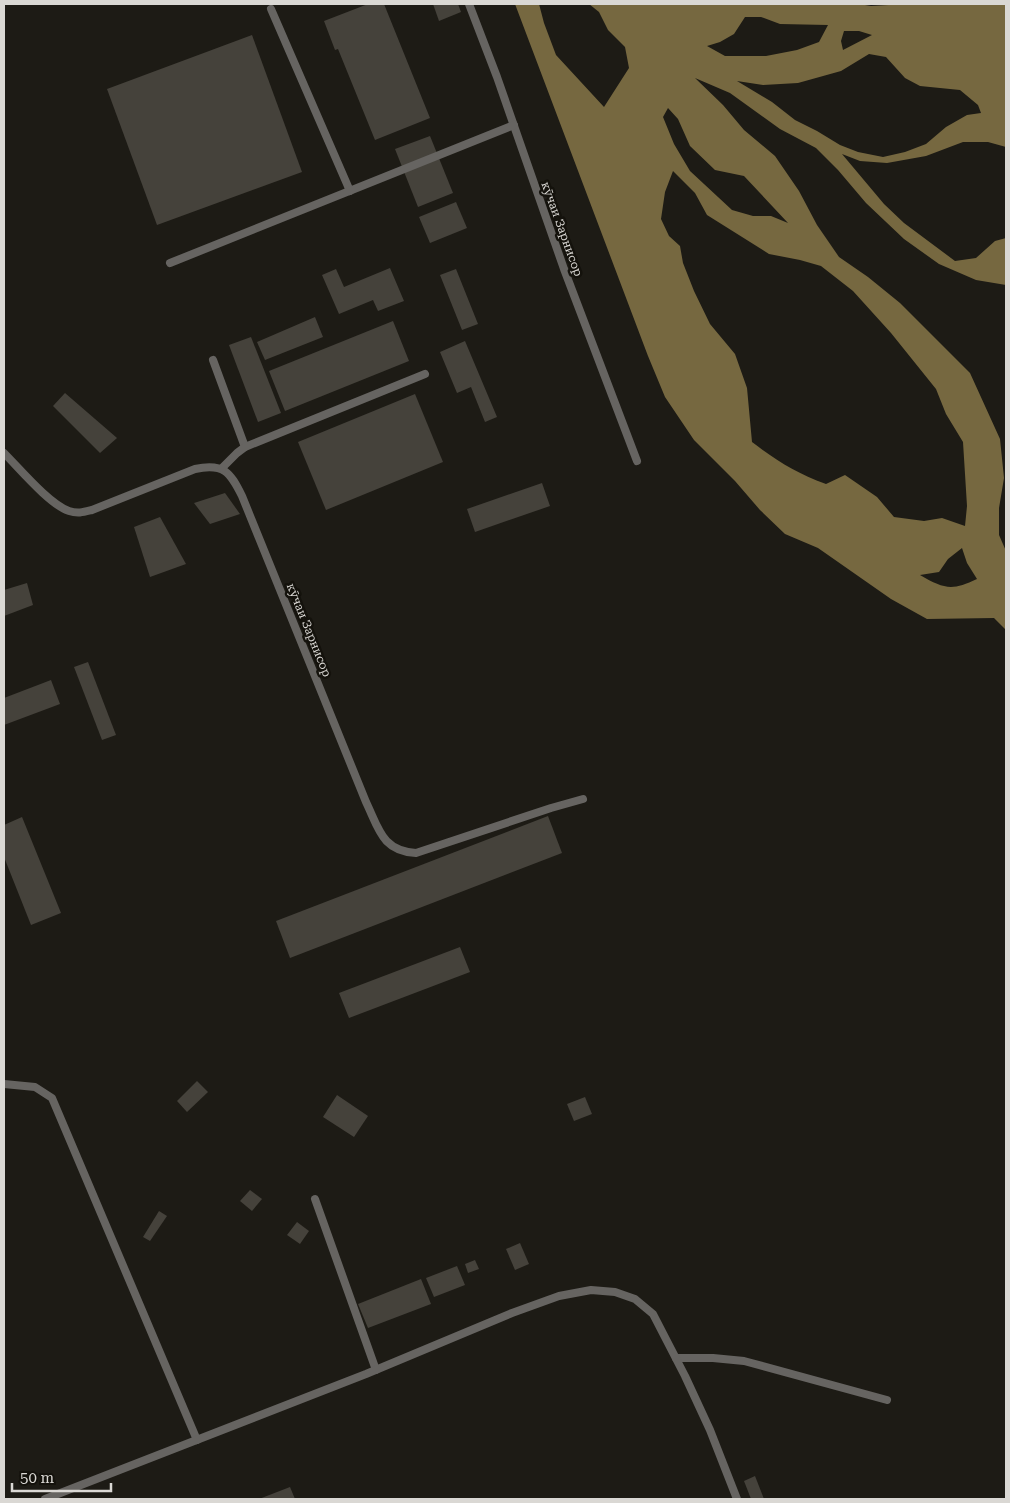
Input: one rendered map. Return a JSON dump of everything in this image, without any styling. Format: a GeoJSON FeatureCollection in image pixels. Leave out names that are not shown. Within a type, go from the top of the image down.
{"type":"FeatureCollection","features":[{"type":"Feature","properties":{"kind":"lane","name":"кӯчаи Зарнисор"},"geometry":{"type":"LineString","coordinates":[[469,4],[514,125],[564,269],[637,461]]}},
{"type":"Feature","properties":{"kind":"lane"},"geometry":{"type":"LineString","coordinates":[[271,9],[350,191]]}},
{"type":"Feature","properties":{"kind":"lane"},"geometry":{"type":"LineString","coordinates":[[170,263],[514,125]]}},
{"type":"Feature","properties":{"kind":"lane"},"geometry":{"type":"LineString","coordinates":[[213,360],[246,447]]}},
{"type":"Feature","properties":{"kind":"lane"},"geometry":{"type":"LineString","coordinates":[[4,453],[52,501],[67,511],[80,513],[195,469],[210,466],[222,468],[246,447],[425,374]]}},
{"type":"Feature","properties":{"kind":"lane","name":"кӯчаи Зарнисор"},"geometry":{"type":"LineString","coordinates":[[222,468],[233,478],[242,496],[366,802],[381,833],[390,846],[403,852],[416,853],[583,799]]}},
{"type":"Feature","properties":{"kind":"lane"},"geometry":{"type":"LineString","coordinates":[[4,1084],[35,1087],[52,1098],[197,1440]]}},
{"type":"Feature","properties":{"kind":"lane"},"geometry":{"type":"LineString","coordinates":[[315,1198],[376,1370]]}},
{"type":"Feature","properties":{"kind":"lane"},"geometry":{"type":"LineString","coordinates":[[46,1499],[376,1370],[512,1313],[559,1296],[591,1290],[615,1292],[635,1299],[653,1314],[710,1430],[737,1499]]}},
{"type":"Feature","properties":{"kind":"lane"},"geometry":{"type":"LineString","coordinates":[[676,1358],[714,1358],[744,1361],[887,1400]]}},
{"type":"Feature","properties":{"kind":"shaded area"},"geometry":{"type":"Polygon","coordinates":[[[515,4],[539,4],[556,55],[604,107],[629,68],[625,47],[608,30],[599,12],[589,4],[859,4],[871,6],[1006,4],[1006,147],[988,142],[963,142],[926,156],[887,163],[860,161],[842,154],[884,204],[904,223],[955,261],[976,258],[995,241],[1006,238],[1006,285],[976,280],[939,264],[904,239],[866,203],[816,148],[780,129],[730,93],[695,78],[723,105],[744,130],[775,156],[799,191],[817,225],[839,257],[900,303],[970,373],[1000,439],[1004,478],[999,508],[999,535],[1006,551],[1006,630],[994,618],[927,619],[891,599],[818,548],[785,534],[694,440],[665,397],[515,4]],[[745,17],[734,34],[720,42],[707,46],[725,56],[766,56],[797,50],[819,42],[828,25],[780,24],[761,17],[745,17]],[[844,31],[841,41],[843,50],[872,35],[859,31],[844,31]],[[869,54],[841,71],[798,83],[763,85],[737,81],[772,102],[795,120],[840,145],[858,152],[883,157],[905,152],[926,144],[946,127],[967,115],[981,113],[978,105],[960,90],[920,86],[905,78],[886,57],[869,54]],[[668,108],[663,117],[674,144],[690,171],[732,210],[753,216],[771,216],[788,223],[744,176],[715,170],[690,146],[678,119],[668,108]],[[673,171],[665,192],[661,219],[669,236],[680,246],[683,263],[710,324],[735,354],[747,388],[752,442],[787,466],[826,484],[845,475],[877,497],[894,517],[924,521],[942,518],[965,526],[967,506],[963,442],[946,414],[936,389],[891,333],[853,291],[821,266],[769,254],[707,215],[695,193],[673,171]],[[962,548],[948,559],[939,572],[920,575],[948,587],[954,587],[977,579],[967,563],[962,548]]]}},
{"type":"Feature","properties":{"kind":"building"},"geometry":{"type":"Polygon","coordinates":[[[368,4],[384,4],[430,118],[375,140],[338,49],[335,50],[324,21],[368,4]]]}},
{"type":"Feature","properties":{"kind":"building"},"geometry":{"type":"Polygon","coordinates":[[[433,4],[458,4],[461,12],[439,21],[433,4]]]}},
{"type":"Feature","properties":{"kind":"building"},"geometry":{"type":"Polygon","coordinates":[[[252,35],[302,172],[157,225],[107,89],[252,35]]]}},
{"type":"Feature","properties":{"kind":"building"},"geometry":{"type":"Polygon","coordinates":[[[430,136],[453,193],[418,207],[395,149],[430,136]]]}},
{"type":"Feature","properties":{"kind":"building"},"geometry":{"type":"Polygon","coordinates":[[[456,202],[467,228],[430,243],[419,217],[456,202]]]}},
{"type":"Feature","properties":{"kind":"building"},"geometry":{"type":"Polygon","coordinates":[[[390,268],[404,301],[378,311],[373,300],[339,314],[322,275],[336,269],[344,287],[390,268]]]}},
{"type":"Feature","properties":{"kind":"building"},"geometry":{"type":"Polygon","coordinates":[[[456,269],[478,324],[462,330],[440,275],[456,269]]]}},
{"type":"Feature","properties":{"kind":"building"},"geometry":{"type":"Polygon","coordinates":[[[315,317],[323,337],[265,360],[257,342],[315,317]]]}},
{"type":"Feature","properties":{"kind":"building"},"geometry":{"type":"Polygon","coordinates":[[[393,321],[409,361],[285,411],[269,371],[393,321]]]}},
{"type":"Feature","properties":{"kind":"building"},"geometry":{"type":"Polygon","coordinates":[[[251,337],[281,413],[258,422],[229,345],[251,337]]]}},
{"type":"Feature","properties":{"kind":"building"},"geometry":{"type":"Polygon","coordinates":[[[465,341],[497,417],[485,422],[471,387],[457,393],[440,352],[465,341]]]}},
{"type":"Feature","properties":{"kind":"building"},"geometry":{"type":"Polygon","coordinates":[[[65,393],[117,438],[100,453],[53,406],[65,393]]]}},
{"type":"Feature","properties":{"kind":"building"},"geometry":{"type":"Polygon","coordinates":[[[415,394],[443,462],[326,510],[298,442],[415,394]]]}},
{"type":"Feature","properties":{"kind":"building"},"geometry":{"type":"Polygon","coordinates":[[[542,483],[550,506],[475,532],[467,509],[542,483]]]}},
{"type":"Feature","properties":{"kind":"building"},"geometry":{"type":"Polygon","coordinates":[[[225,493],[240,514],[210,524],[194,503],[225,493]]]}},
{"type":"Feature","properties":{"kind":"building"},"geometry":{"type":"Polygon","coordinates":[[[160,517],[186,564],[150,577],[134,527],[160,517]]]}},
{"type":"Feature","properties":{"kind":"building"},"geometry":{"type":"Polygon","coordinates":[[[27,583],[33,605],[4,616],[4,590],[27,583]]]}},
{"type":"Feature","properties":{"kind":"building"},"geometry":{"type":"Polygon","coordinates":[[[88,662],[116,735],[102,740],[74,667],[88,662]]]}},
{"type":"Feature","properties":{"kind":"building"},"geometry":{"type":"Polygon","coordinates":[[[51,680],[60,704],[4,725],[4,698],[51,680]]]}},
{"type":"Feature","properties":{"kind":"building"},"geometry":{"type":"Polygon","coordinates":[[[548,816],[562,853],[290,958],[276,921],[548,816]]]}},
{"type":"Feature","properties":{"kind":"building"},"geometry":{"type":"Polygon","coordinates":[[[22,817],[61,913],[31,925],[4,857],[4,825],[22,817]]]}},
{"type":"Feature","properties":{"kind":"building"},"geometry":{"type":"Polygon","coordinates":[[[460,947],[470,972],[349,1018],[339,993],[460,947]]]}},
{"type":"Feature","properties":{"kind":"building"},"geometry":{"type":"Polygon","coordinates":[[[197,1081],[208,1092],[187,1112],[177,1101],[197,1081]]]}},
{"type":"Feature","properties":{"kind":"building"},"geometry":{"type":"Polygon","coordinates":[[[337,1095],[368,1116],[354,1137],[323,1117],[337,1095]]]}},
{"type":"Feature","properties":{"kind":"building"},"geometry":{"type":"Polygon","coordinates":[[[585,1097],[592,1114],[574,1121],[567,1104],[585,1097]]]}},
{"type":"Feature","properties":{"kind":"building"},"geometry":{"type":"Polygon","coordinates":[[[250,1190],[262,1199],[252,1211],[240,1201],[250,1190]]]}},
{"type":"Feature","properties":{"kind":"building"},"geometry":{"type":"Polygon","coordinates":[[[159,1211],[167,1216],[150,1241],[143,1237],[159,1211]]]}},
{"type":"Feature","properties":{"kind":"building"},"geometry":{"type":"Polygon","coordinates":[[[297,1222],[309,1231],[300,1244],[287,1235],[297,1222]]]}},
{"type":"Feature","properties":{"kind":"building"},"geometry":{"type":"Polygon","coordinates":[[[520,1243],[529,1264],[515,1270],[506,1249],[520,1243]]]}},
{"type":"Feature","properties":{"kind":"building"},"geometry":{"type":"Polygon","coordinates":[[[475,1260],[479,1269],[468,1273],[465,1264],[475,1260]]]}},
{"type":"Feature","properties":{"kind":"building"},"geometry":{"type":"Polygon","coordinates":[[[457,1266],[465,1285],[434,1297],[426,1278],[457,1266]]]}},
{"type":"Feature","properties":{"kind":"building"},"geometry":{"type":"Polygon","coordinates":[[[421,1279],[431,1304],[368,1328],[358,1304],[421,1279]]]}},
{"type":"Feature","properties":{"kind":"building"},"geometry":{"type":"Polygon","coordinates":[[[755,1476],[764,1499],[751,1499],[744,1481],[755,1476]]]}},
{"type":"Feature","properties":{"kind":"building"},"geometry":{"type":"Polygon","coordinates":[[[290,1487],[295,1499],[259,1499],[290,1487]]]}}]}
